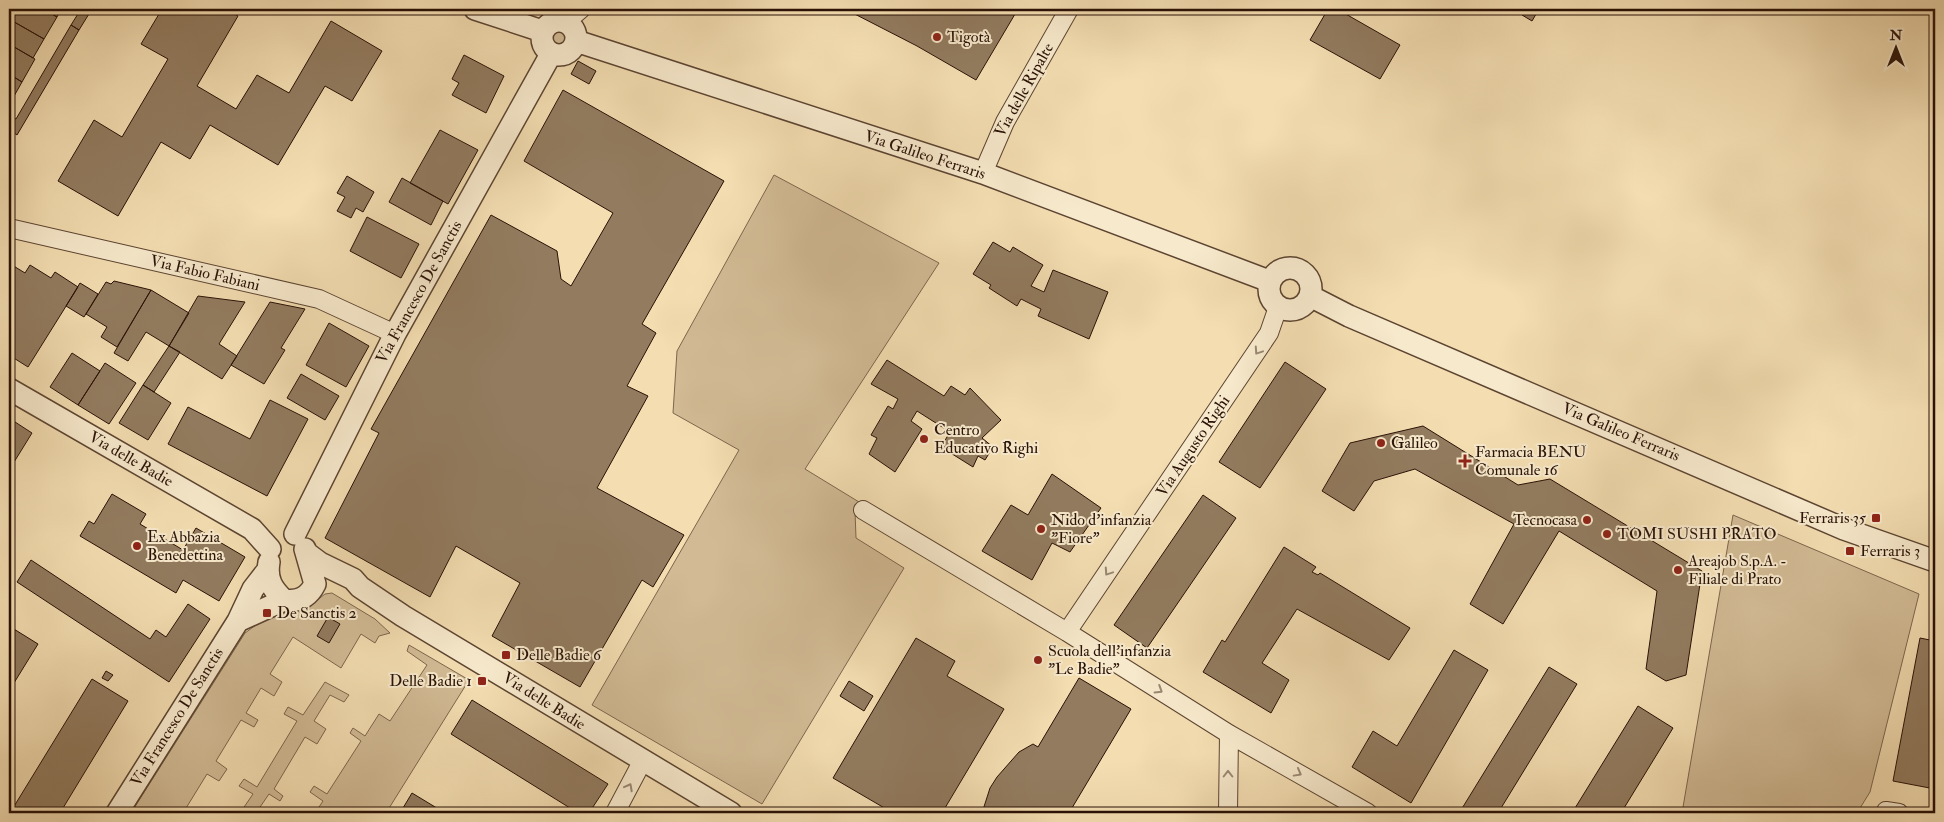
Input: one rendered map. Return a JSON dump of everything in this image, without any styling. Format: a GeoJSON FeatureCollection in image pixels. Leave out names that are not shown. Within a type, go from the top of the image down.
{"type":"FeatureCollection","features":[{"type":"Feature","properties":{"kind":"street"},"geometry":{"type":"LineString","coordinates":[[475,9],[542,31]]}},
{"type":"Feature","properties":{"kind":"street","name":"Via delle Ripalte"},"geometry":{"type":"LineString","coordinates":[[983,173],[1005,122],[1069,9]]}},
{"type":"Feature","properties":{"kind":"street"},"geometry":{"type":"LineString","coordinates":[[574,15],[576,41],[568,53],[551,54],[542,44],[542,31],[549,23],[574,15]]}},
{"type":"Feature","properties":{"kind":"street","name":"Via Galileo Ferraris"},"geometry":{"type":"LineString","coordinates":[[576,41],[983,173],[1269,281]]}},
{"type":"Feature","properties":{"kind":"street","name":"Via Francesco De Sanctis"},"geometry":{"type":"LineString","coordinates":[[281,540],[551,54]]}},
{"type":"Feature","properties":{"kind":"street","name":"Via Fabio Fabiani"},"geometry":{"type":"LineString","coordinates":[[9,228],[319,299],[395,334]]}},
{"type":"Feature","properties":{"kind":"street"},"geometry":{"type":"LineString","coordinates":[[1280,269],[1298,269],[1309,278],[1310,296],[1302,307],[1295,310],[1285,310],[1278,307],[1269,296],[1269,281],[1280,269]]}},
{"type":"Feature","properties":{"kind":"street","name":"Via Galileo Ferraris"},"geometry":{"type":"LineString","coordinates":[[1310,296],[1349,316],[1844,529],[1935,561]]}},
{"type":"Feature","properties":{"kind":"street","name":"Via Augusto Righi"},"geometry":{"type":"LineString","coordinates":[[1067,632],[1269,333],[1278,307]]}},
{"type":"Feature","properties":{"kind":"street","name":"Via delle Badie"},"geometry":{"type":"LineString","coordinates":[[9,390],[252,529],[281,540]]}},
{"type":"Feature","properties":{"kind":"street"},"geometry":{"type":"LineString","coordinates":[[863,510],[1067,632],[1228,734],[1368,813]]}},
{"type":"Feature","properties":{"kind":"street"},"geometry":{"type":"LineString","coordinates":[[281,540],[308,554],[315,584],[305,598],[294,602],[284,600],[272,588],[267,571],[281,540]]}},
{"type":"Feature","properties":{"kind":"street","name":"Via delle Badie"},"geometry":{"type":"LineString","coordinates":[[308,554],[320,563],[353,579],[360,587],[403,616],[731,813]]}},
{"type":"Feature","properties":{"kind":"street","name":"Via Francesco De Sanctis"},"geometry":{"type":"LineString","coordinates":[[117,813],[238,621],[253,589],[267,571]]}},
{"type":"Feature","properties":{"kind":"street"},"geometry":{"type":"LineString","coordinates":[[315,584],[360,587]]}},
{"type":"Feature","properties":{"kind":"street"},"geometry":{"type":"LineString","coordinates":[[238,621],[284,600]]}},
{"type":"Feature","properties":{"kind":"street"},"geometry":{"type":"LineString","coordinates":[[1228,734],[1228,813]]}},
{"type":"Feature","properties":{"kind":"street"},"geometry":{"type":"LineString","coordinates":[[615,813],[643,760]]}},
{"type":"Feature","properties":{"kind":"street"},"geometry":{"type":"LineString","coordinates":[[1885,813],[1886,811],[1899,813]]}},
{"type":"Feature","properties":{"kind":"shaded area"},"geometry":{"type":"Polygon","coordinates":[[[558,25],[567,29],[571,38],[567,47],[558,51],[549,47],[545,38],[549,29],[558,25]]]}},
{"type":"Feature","properties":{"kind":"shaded area"},"geometry":{"type":"Polygon","coordinates":[[[774,175],[939,263],[805,469],[859,502],[855,511],[856,538],[904,568],[762,804],[592,705],[739,450],[673,413],[677,351],[774,175]]]}},
{"type":"Feature","properties":{"kind":"shaded area"},"geometry":{"type":"Polygon","coordinates":[[[1733,515],[1919,594],[1870,792],[1857,813],[1682,813],[1733,515]]]}},
{"type":"Feature","properties":{"kind":"shaded area"},"geometry":{"type":"Polygon","coordinates":[[[332,593],[375,619],[390,633],[379,636],[375,643],[361,634],[341,668],[293,637],[270,674],[282,682],[274,696],[261,688],[246,713],[258,720],[254,727],[241,720],[216,761],[227,769],[219,781],[207,774],[183,813],[131,813],[245,633],[260,622],[279,614],[306,609],[325,594],[332,593]]]}},
{"type":"Feature","properties":{"kind":"shaded area"},"geometry":{"type":"Polygon","coordinates":[[[409,645],[469,680],[386,813],[315,813],[323,801],[310,792],[314,786],[327,794],[361,741],[350,733],[353,728],[365,736],[379,714],[390,721],[427,665],[407,651],[409,645]]]}},
{"type":"Feature","properties":{"kind":"shaded area"},"geometry":{"type":"Polygon","coordinates":[[[325,682],[349,695],[344,702],[330,695],[314,721],[326,729],[317,744],[305,737],[274,789],[283,796],[280,801],[269,794],[256,813],[240,813],[253,794],[239,786],[244,779],[257,787],[297,721],[284,714],[288,707],[303,715],[325,682]]]}},
{"type":"Feature","properties":{"kind":"building"},"geometry":{"type":"Polygon","coordinates":[[[13,9],[43,9],[57,17],[44,39],[9,19],[13,9]]]}},
{"type":"Feature","properties":{"kind":"building"},"geometry":{"type":"Polygon","coordinates":[[[43,9],[61,9],[57,17],[43,9]]]}},
{"type":"Feature","properties":{"kind":"building"},"geometry":{"type":"Polygon","coordinates":[[[81,9],[92,9],[79,30],[71,25],[81,9]]]}},
{"type":"Feature","properties":{"kind":"building"},"geometry":{"type":"Polygon","coordinates":[[[162,9],[225,9],[238,16],[197,86],[236,109],[257,75],[289,93],[331,21],[382,51],[352,101],[325,86],[278,165],[210,125],[190,159],[161,142],[118,216],[58,181],[94,120],[122,137],[168,59],[141,44],[162,9]]]}},
{"type":"Feature","properties":{"kind":"building"},"geometry":{"type":"Polygon","coordinates":[[[845,9],[1018,9],[976,80],[917,46],[845,9]]]}},
{"type":"Feature","properties":{"kind":"building"},"geometry":{"type":"Polygon","coordinates":[[[1328,9],[1337,9],[1400,45],[1380,79],[1310,40],[1328,9]]]}},
{"type":"Feature","properties":{"kind":"building"},"geometry":{"type":"Polygon","coordinates":[[[1525,9],[1539,9],[1532,21],[1522,15],[1525,9]]]}},
{"type":"Feature","properties":{"kind":"building"},"geometry":{"type":"Polygon","coordinates":[[[9,19],[44,39],[33,58],[9,44],[9,19]]]}},
{"type":"Feature","properties":{"kind":"building"},"geometry":{"type":"Polygon","coordinates":[[[71,25],[79,30],[17,135],[9,129],[9,120],[11,117],[16,119],[71,25]]]}},
{"type":"Feature","properties":{"kind":"building"},"geometry":{"type":"Polygon","coordinates":[[[9,44],[35,59],[22,82],[9,74],[9,44]]]}},
{"type":"Feature","properties":{"kind":"building"},"geometry":{"type":"Polygon","coordinates":[[[464,55],[504,76],[486,113],[452,95],[459,83],[452,79],[464,55]]]}},
{"type":"Feature","properties":{"kind":"building"},"geometry":{"type":"Polygon","coordinates":[[[578,61],[596,71],[589,84],[571,74],[578,61]]]}},
{"type":"Feature","properties":{"kind":"building"},"geometry":{"type":"Polygon","coordinates":[[[9,74],[22,82],[9,105],[9,74]]]}},
{"type":"Feature","properties":{"kind":"building"},"geometry":{"type":"Polygon","coordinates":[[[563,90],[724,181],[642,324],[656,333],[627,386],[648,396],[597,488],[684,535],[653,587],[642,580],[580,687],[492,636],[520,583],[456,546],[430,597],[325,538],[379,433],[371,429],[491,215],[557,251],[561,279],[571,286],[613,213],[524,161],[563,90]]]}},
{"type":"Feature","properties":{"kind":"building"},"geometry":{"type":"Polygon","coordinates":[[[440,130],[478,150],[448,204],[410,183],[440,130]]]}},
{"type":"Feature","properties":{"kind":"building"},"geometry":{"type":"Polygon","coordinates":[[[347,176],[374,192],[363,212],[356,208],[351,218],[337,211],[345,197],[337,193],[347,176]]]}},
{"type":"Feature","properties":{"kind":"building"},"geometry":{"type":"Polygon","coordinates":[[[402,178],[443,201],[431,225],[389,202],[402,178]]]}},
{"type":"Feature","properties":{"kind":"building"},"geometry":{"type":"Polygon","coordinates":[[[367,217],[419,244],[401,278],[350,251],[367,217]]]}},
{"type":"Feature","properties":{"kind":"building"},"geometry":{"type":"Polygon","coordinates":[[[993,242],[1010,252],[1013,247],[1043,265],[1031,286],[1044,292],[1053,270],[1108,292],[1089,339],[1038,316],[1041,309],[1021,299],[1017,306],[989,288],[991,285],[973,274],[993,242]]]}},
{"type":"Feature","properties":{"kind":"building"},"geometry":{"type":"Polygon","coordinates":[[[12,265],[25,273],[30,265],[51,278],[55,272],[78,287],[28,367],[9,355],[9,271],[12,265]]]}},
{"type":"Feature","properties":{"kind":"building"},"geometry":{"type":"Polygon","coordinates":[[[114,281],[151,290],[117,347],[101,337],[107,327],[86,314],[106,282],[111,284],[114,281]]]}},
{"type":"Feature","properties":{"kind":"building"},"geometry":{"type":"Polygon","coordinates":[[[80,283],[98,294],[84,317],[66,306],[80,283]]]}},
{"type":"Feature","properties":{"kind":"building"},"geometry":{"type":"Polygon","coordinates":[[[151,290],[189,313],[169,346],[146,332],[128,361],[114,353],[151,290]]]}},
{"type":"Feature","properties":{"kind":"building"},"geometry":{"type":"Polygon","coordinates":[[[198,296],[245,302],[219,344],[237,356],[222,379],[169,346],[198,296]]]}},
{"type":"Feature","properties":{"kind":"building"},"geometry":{"type":"Polygon","coordinates":[[[270,302],[305,309],[281,348],[285,350],[264,384],[231,365],[270,302]]]}},
{"type":"Feature","properties":{"kind":"building"},"geometry":{"type":"Polygon","coordinates":[[[329,323],[369,346],[346,387],[306,365],[329,323]]]}},
{"type":"Feature","properties":{"kind":"building"},"geometry":{"type":"Polygon","coordinates":[[[169,346],[180,352],[154,392],[143,385],[169,346]]]}},
{"type":"Feature","properties":{"kind":"building"},"geometry":{"type":"Polygon","coordinates":[[[72,353],[100,371],[78,405],[50,387],[72,353]]]}},
{"type":"Feature","properties":{"kind":"building","name":"Centro Educativo Righi"},"geometry":{"type":"Polygon","coordinates":[[[887,360],[944,396],[951,386],[965,395],[970,388],[1001,420],[982,438],[993,447],[985,460],[978,456],[973,467],[941,447],[950,432],[917,411],[911,421],[922,429],[895,472],[869,454],[877,438],[871,435],[888,406],[893,409],[898,399],[871,384],[887,360]]]}},
{"type":"Feature","properties":{"kind":"building"},"geometry":{"type":"Polygon","coordinates":[[[1285,362],[1326,389],[1260,488],[1219,462],[1285,362]]]}},
{"type":"Feature","properties":{"kind":"building"},"geometry":{"type":"Polygon","coordinates":[[[105,363],[136,383],[109,424],[78,405],[105,363]]]}},
{"type":"Feature","properties":{"kind":"building"},"geometry":{"type":"Polygon","coordinates":[[[301,374],[339,396],[325,420],[287,398],[301,374]]]}},
{"type":"Feature","properties":{"kind":"building"},"geometry":{"type":"Polygon","coordinates":[[[143,385],[171,403],[148,440],[119,423],[143,385]]]}},
{"type":"Feature","properties":{"kind":"building"},"geometry":{"type":"Polygon","coordinates":[[[270,400],[308,419],[267,496],[168,444],[188,407],[250,439],[270,400]]]}},
{"type":"Feature","properties":{"kind":"building"},"geometry":{"type":"Polygon","coordinates":[[[12,420],[32,433],[11,467],[9,466],[9,425],[12,420]]]}},
{"type":"Feature","properties":{"kind":"building"},"geometry":{"type":"Polygon","coordinates":[[[1423,426],[1518,485],[1550,479],[1702,571],[1686,675],[1666,681],[1646,669],[1657,591],[1559,531],[1503,624],[1470,604],[1514,524],[1415,469],[1374,481],[1354,511],[1322,491],[1350,443],[1423,426]]]}},
{"type":"Feature","properties":{"kind":"building","name":"Nido d'infanzia \"Fiore\""},"geometry":{"type":"Polygon","coordinates":[[[1052,474],[1101,508],[1070,552],[1052,543],[1032,580],[982,551],[1011,505],[1028,515],[1052,474]]]}},
{"type":"Feature","properties":{"kind":"building","name":"Ex Abbazia Benedettina"},"geometry":{"type":"Polygon","coordinates":[[[112,494],[146,514],[140,524],[183,550],[196,528],[245,557],[219,601],[183,580],[176,593],[80,536],[89,521],[94,524],[112,494]]]}},
{"type":"Feature","properties":{"kind":"building"},"geometry":{"type":"Polygon","coordinates":[[[1203,495],[1236,518],[1147,648],[1114,625],[1203,495]]]}},
{"type":"Feature","properties":{"kind":"building"},"geometry":{"type":"Polygon","coordinates":[[[1284,547],[1316,567],[1312,572],[1318,575],[1320,573],[1410,628],[1389,660],[1297,609],[1262,663],[1289,680],[1271,713],[1203,672],[1222,640],[1225,642],[1284,547]]]}},
{"type":"Feature","properties":{"kind":"building"},"geometry":{"type":"Polygon","coordinates":[[[31,560],[150,639],[156,630],[166,637],[188,604],[210,619],[169,682],[17,582],[31,560]]]}},
{"type":"Feature","properties":{"kind":"building"},"geometry":{"type":"Polygon","coordinates":[[[328,617],[340,624],[329,643],[317,636],[328,617]]]}},
{"type":"Feature","properties":{"kind":"building"},"geometry":{"type":"Polygon","coordinates":[[[9,626],[38,644],[9,691],[9,626]]]}},
{"type":"Feature","properties":{"kind":"building"},"geometry":{"type":"Polygon","coordinates":[[[916,638],[955,661],[947,676],[1004,709],[942,813],[893,813],[833,778],[916,638]]]}},
{"type":"Feature","properties":{"kind":"building"},"geometry":{"type":"Polygon","coordinates":[[[1920,638],[1935,641],[1935,789],[1893,781],[1920,638]]]}},
{"type":"Feature","properties":{"kind":"building"},"geometry":{"type":"Polygon","coordinates":[[[1454,650],[1488,670],[1411,803],[1352,767],[1373,731],[1397,746],[1454,650]]]}},
{"type":"Feature","properties":{"kind":"building"},"geometry":{"type":"Polygon","coordinates":[[[1549,667],[1577,684],[1498,813],[1466,813],[1461,810],[1549,667]]]}},
{"type":"Feature","properties":{"kind":"building"},"geometry":{"type":"Polygon","coordinates":[[[106,671],[113,675],[108,681],[102,678],[106,671]]]}},
{"type":"Feature","properties":{"kind":"building"},"geometry":{"type":"Polygon","coordinates":[[[1079,678],[1131,709],[1069,813],[982,813],[990,788],[997,777],[1019,752],[1033,744],[1038,747],[1079,678]]]}},
{"type":"Feature","properties":{"kind":"building"},"geometry":{"type":"Polygon","coordinates":[[[92,679],[128,701],[60,813],[22,813],[13,808],[92,679]]]}},
{"type":"Feature","properties":{"kind":"building"},"geometry":{"type":"Polygon","coordinates":[[[849,681],[873,696],[864,711],[840,696],[849,681]]]}},
{"type":"Feature","properties":{"kind":"building"},"geometry":{"type":"Polygon","coordinates":[[[472,700],[608,784],[589,813],[578,813],[451,734],[472,700]]]}},
{"type":"Feature","properties":{"kind":"building"},"geometry":{"type":"Polygon","coordinates":[[[1638,706],[1673,728],[1621,813],[1572,813],[1638,706]]]}},
{"type":"Feature","properties":{"kind":"building"},"geometry":{"type":"Polygon","coordinates":[[[412,793],[445,813],[400,813],[412,793]]]}},
{"type":"Feature","properties":{"kind":"place","name":"Tigotà"},"geometry":{"type":"Point","coordinates":[937,37]}},
{"type":"Feature","properties":{"kind":"place","name":"Centro Educativo Righi"},"geometry":{"type":"Point","coordinates":[924,439]}},
{"type":"Feature","properties":{"kind":"place","name":"Galileo"},"geometry":{"type":"Point","coordinates":[1381,443]}},
{"type":"Feature","properties":{"kind":"place","name":"Farmacia BENU Comunale 16"},"geometry":{"type":"Point","coordinates":[1465,461]}},
{"type":"Feature","properties":{"kind":"place","name":"Ferraris 35"},"geometry":{"type":"Point","coordinates":[1876,518]}},
{"type":"Feature","properties":{"kind":"place","name":"Tecnocasa"},"geometry":{"type":"Point","coordinates":[1587,520]}},
{"type":"Feature","properties":{"kind":"place","name":"Nido d'infanzia \"Fiore\""},"geometry":{"type":"Point","coordinates":[1041,529]}},
{"type":"Feature","properties":{"kind":"place","name":"TOMI SUSHI PRATO"},"geometry":{"type":"Point","coordinates":[1607,534]}},
{"type":"Feature","properties":{"kind":"place","name":"Ex Abbazia Benedettina"},"geometry":{"type":"Point","coordinates":[137,546]}},
{"type":"Feature","properties":{"kind":"place","name":"Ferraris 3"},"geometry":{"type":"Point","coordinates":[1850,551]}},
{"type":"Feature","properties":{"kind":"place","name":"Areajob S.p.A. - Filiale di Prato"},"geometry":{"type":"Point","coordinates":[1678,570]}},
{"type":"Feature","properties":{"kind":"place","name":"De Sanctis 2"},"geometry":{"type":"Point","coordinates":[267,613]}},
{"type":"Feature","properties":{"kind":"place","name":"Delle Badie 6"},"geometry":{"type":"Point","coordinates":[506,655]}},
{"type":"Feature","properties":{"kind":"place","name":"Scuola dell'infanzia \"Le Badie\""},"geometry":{"type":"Point","coordinates":[1038,660]}},
{"type":"Feature","properties":{"kind":"place","name":"Delle Badie 1"},"geometry":{"type":"Point","coordinates":[482,681]}}]}
